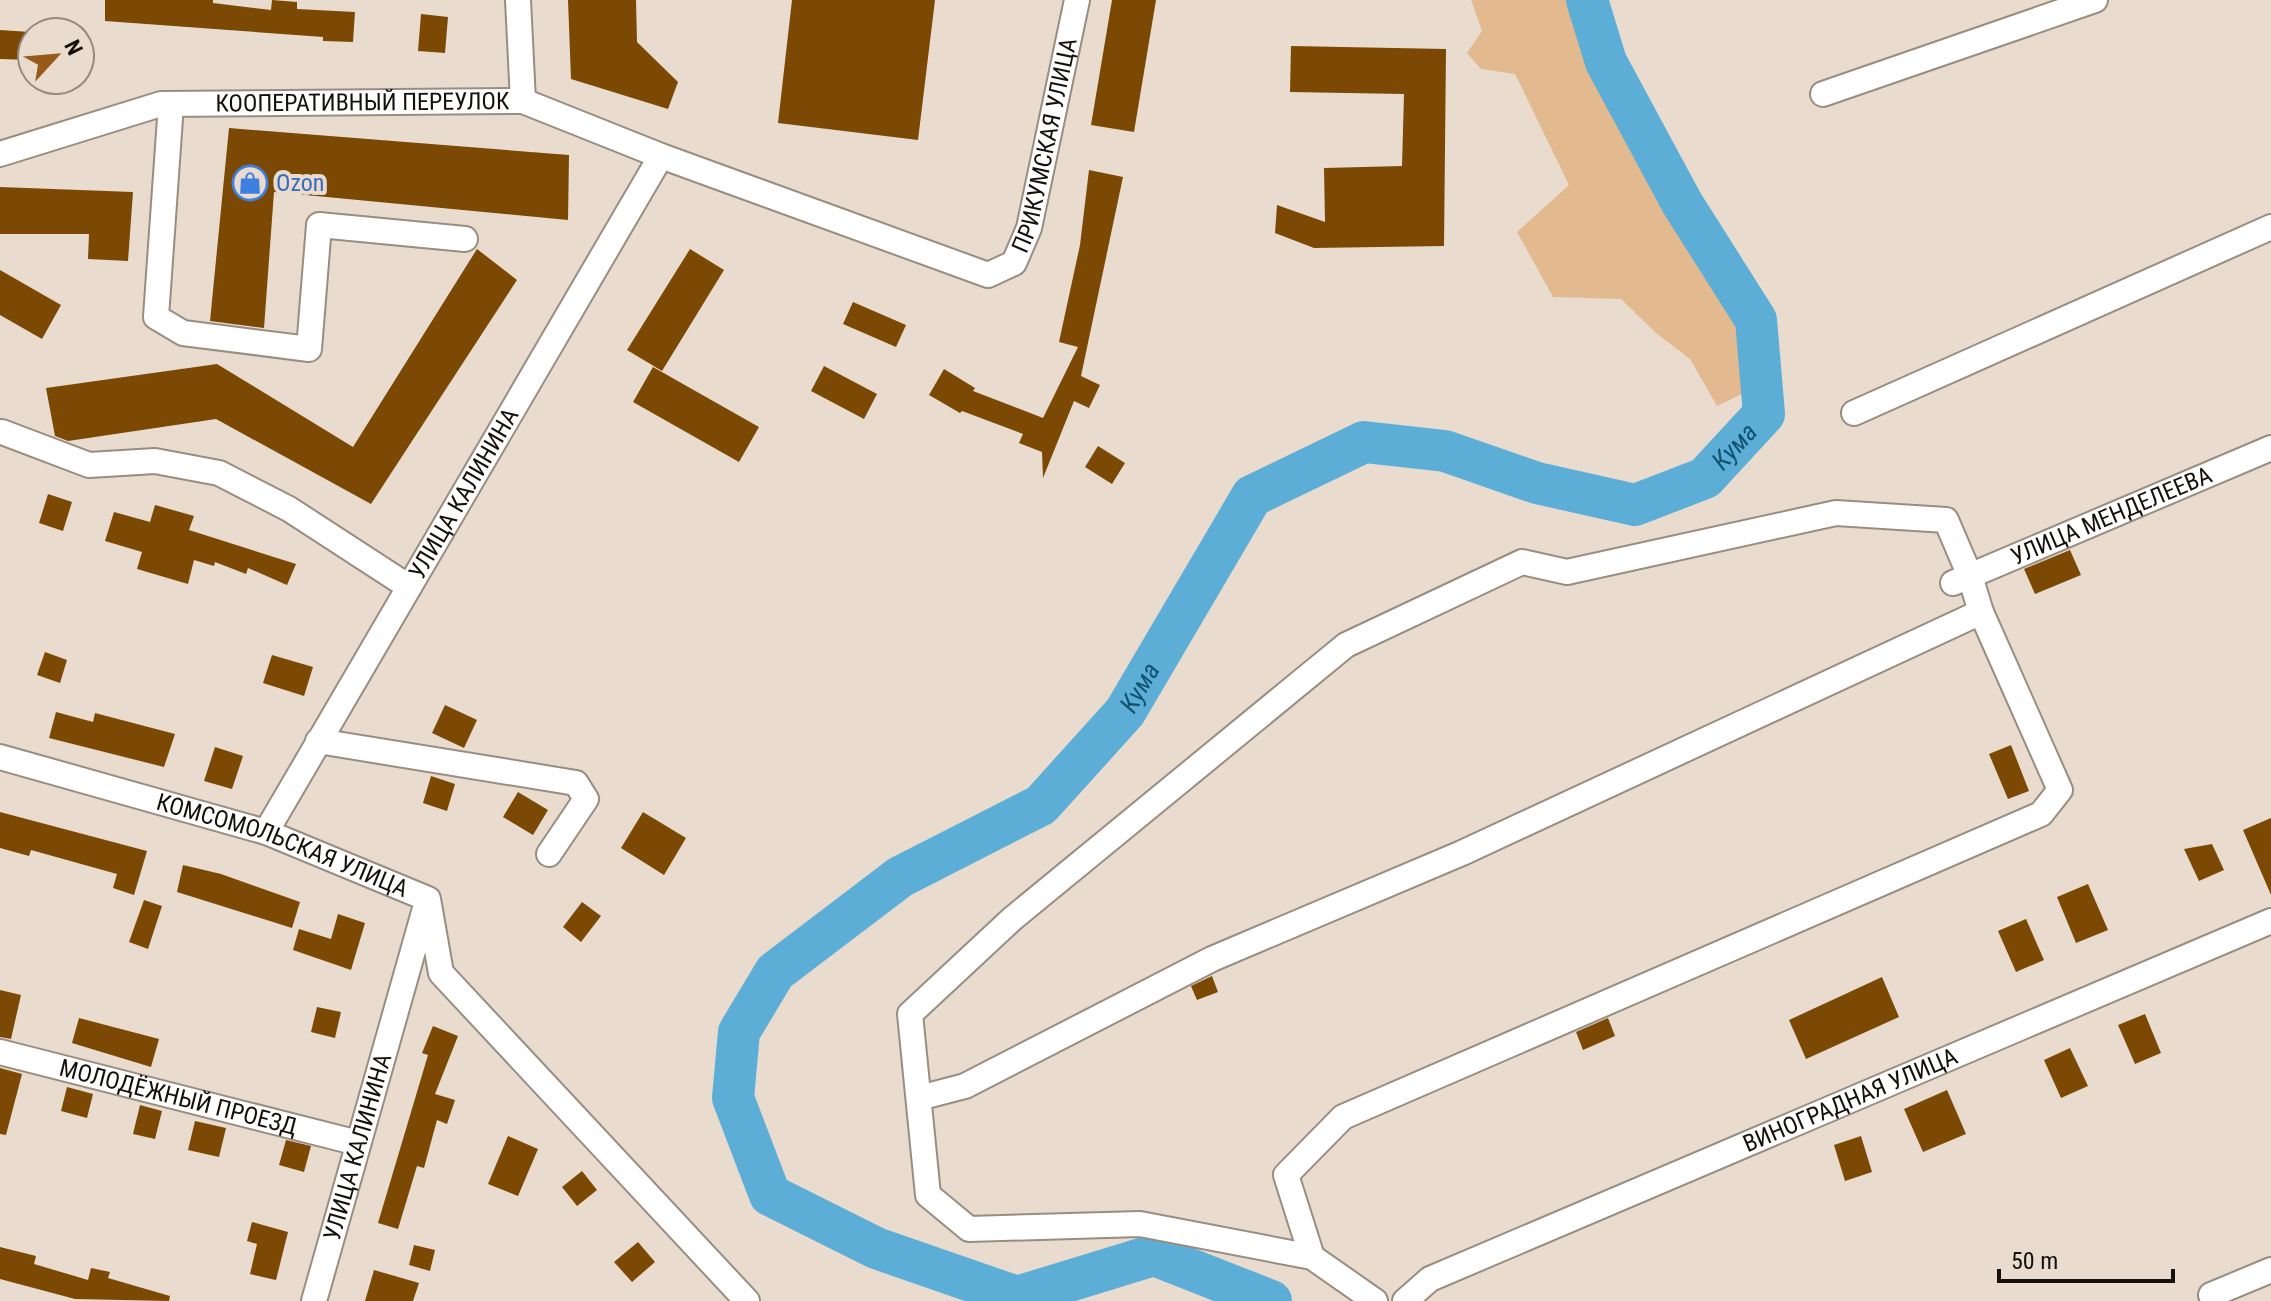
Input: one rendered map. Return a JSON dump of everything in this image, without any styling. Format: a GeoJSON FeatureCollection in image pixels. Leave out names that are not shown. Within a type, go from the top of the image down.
{"type":"FeatureCollection","features":[{"type":"Feature","properties":{"kind":"street"},"geometry":{"type":"LineString","coordinates":[[518,0],[523,101]]}},
{"type":"Feature","properties":{"kind":"street","name":"ПРИКУМСКАЯ УЛИЦА"},"geometry":{"type":"LineString","coordinates":[[988,275],[1014,263],[1029,228],[1077,0]]}},
{"type":"Feature","properties":{"kind":"street"},"geometry":{"type":"LineString","coordinates":[[1823,94],[2095,0]]}},
{"type":"Feature","properties":{"kind":"street","name":"КООПЕРАТИВНЫЙ ПЕРЕУЛОК"},"geometry":{"type":"LineString","coordinates":[[0,154],[161,104],[523,101],[661,156],[988,275]]}},
{"type":"Feature","properties":{"kind":"street"},"geometry":{"type":"LineString","coordinates":[[171,104],[156,317],[183,333],[309,349],[319,225],[465,239]]}},
{"type":"Feature","properties":{"kind":"street","name":"УЛИЦА КАЛИНИНА"},"geometry":{"type":"LineString","coordinates":[[266,832],[661,156]]}},
{"type":"Feature","properties":{"kind":"street"},"geometry":{"type":"LineString","coordinates":[[1854,413],[2271,227]]}},
{"type":"Feature","properties":{"kind":"street"},"geometry":{"type":"LineString","coordinates":[[2,432],[89,465],[155,461],[219,473],[289,509],[409,587]]}},
{"type":"Feature","properties":{"kind":"street","name":"УЛИЦА МЕНДЕЛЕЕВА"},"geometry":{"type":"LineString","coordinates":[[1962,579],[2271,448]]}},
{"type":"Feature","properties":{"kind":"street"},"geometry":{"type":"LineString","coordinates":[[1312,1257],[1286,1175],[1343,1117],[2041,814],[2060,790],[1981,612],[1962,579],[1946,520],[1836,513],[1567,572],[1522,562],[1346,645],[1012,919],[910,1014],[928,1195],[969,1229],[1140,1224],[1312,1257],[1375,1301]]}},
{"type":"Feature","properties":{"kind":"street"},"geometry":{"type":"LineString","coordinates":[[919,1098],[965,1086],[1212,959],[1462,853],[1981,612]]}},
{"type":"Feature","properties":{"kind":"street"},"geometry":{"type":"LineString","coordinates":[[318,741],[576,783],[586,799],[549,854]]}},
{"type":"Feature","properties":{"kind":"street","name":"КОМСОМОЛЬСКАЯ УЛИЦА"},"geometry":{"type":"LineString","coordinates":[[0,757],[266,832],[428,899],[441,973],[747,1301]]}},
{"type":"Feature","properties":{"kind":"street","name":"УЛИЦА КАЛИНИНА"},"geometry":{"type":"LineString","coordinates":[[314,1301],[428,899]]}},
{"type":"Feature","properties":{"kind":"street","name":"ВИНОГРАДНАЯ УЛИЦА"},"geometry":{"type":"LineString","coordinates":[[1405,1301],[1430,1279],[2271,921]]}},
{"type":"Feature","properties":{"kind":"street","name":"МОЛОДЁЖНЫЙ ПРОЕЗД"},"geometry":{"type":"LineString","coordinates":[[0,1052],[358,1143]]}},
{"type":"Feature","properties":{"kind":"street"},"geometry":{"type":"LineString","coordinates":[[2211,1295],[2271,1270]]}},
{"type":"Feature","properties":{"kind":"shaded area"},"geometry":{"type":"Polygon","coordinates":[[[1471,0],[1573,0],[1593,67],[1667,203],[1744,323],[1748,391],[1717,406],[1690,359],[1656,333],[1621,299],[1553,297],[1517,232],[1569,185],[1515,74],[1481,69],[1467,53],[1482,31],[1471,0]]]}},
{"type":"Feature","properties":{"kind":"building"},"geometry":{"type":"Polygon","coordinates":[[[105,0],[213,0],[213,3],[271,10],[272,0],[297,2],[297,9],[355,12],[353,42],[323,41],[323,37],[105,21],[105,0]]]}},
{"type":"Feature","properties":{"kind":"building"},"geometry":{"type":"Polygon","coordinates":[[[568,0],[636,0],[637,42],[678,82],[668,109],[571,79],[568,0]]]}},
{"type":"Feature","properties":{"kind":"building"},"geometry":{"type":"Polygon","coordinates":[[[792,0],[935,0],[918,140],[778,123],[792,0]]]}},
{"type":"Feature","properties":{"kind":"building"},"geometry":{"type":"Polygon","coordinates":[[[1112,0],[1156,0],[1134,132],[1091,125],[1112,0]]]}},
{"type":"Feature","properties":{"kind":"building"},"geometry":{"type":"Polygon","coordinates":[[[421,14],[448,17],[445,53],[418,51],[421,14]]]}},
{"type":"Feature","properties":{"kind":"building"},"geometry":{"type":"Polygon","coordinates":[[[0,30],[16,31],[16,60],[0,59],[0,30]]]}},
{"type":"Feature","properties":{"kind":"building"},"geometry":{"type":"Polygon","coordinates":[[[1291,46],[1446,49],[1444,246],[1314,248],[1275,233],[1277,205],[1325,222],[1324,168],[1402,166],[1404,94],[1290,92],[1291,46]]]}},
{"type":"Feature","properties":{"kind":"building"},"geometry":{"type":"Polygon","coordinates":[[[229,128],[569,155],[568,220],[274,192],[264,328],[210,321],[229,128]]]}},
{"type":"Feature","properties":{"kind":"building"},"geometry":{"type":"Polygon","coordinates":[[[1089,170],[1123,177],[1081,376],[1100,385],[1089,408],[1074,401],[1043,478],[1042,452],[1019,443],[1023,434],[962,411],[960,413],[929,395],[944,369],[975,388],[973,391],[1043,418],[1078,347],[1059,342],[1080,245],[1089,170]]]}},
{"type":"Feature","properties":{"kind":"building"},"geometry":{"type":"Polygon","coordinates":[[[0,187],[133,192],[128,261],[88,259],[89,234],[0,234],[0,187]]]}},
{"type":"Feature","properties":{"kind":"building"},"geometry":{"type":"Polygon","coordinates":[[[477,249],[517,280],[371,504],[216,419],[68,441],[55,436],[46,388],[217,364],[353,447],[477,249]]]}},
{"type":"Feature","properties":{"kind":"building"},"geometry":{"type":"Polygon","coordinates":[[[690,249],[724,270],[662,371],[627,350],[690,249]]]}},
{"type":"Feature","properties":{"kind":"building"},"geometry":{"type":"Polygon","coordinates":[[[0,270],[61,305],[42,339],[0,315],[0,270]]]}},
{"type":"Feature","properties":{"kind":"building"},"geometry":{"type":"Polygon","coordinates":[[[853,302],[906,325],[896,347],[843,324],[853,302]]]}},
{"type":"Feature","properties":{"kind":"building"},"geometry":{"type":"Polygon","coordinates":[[[824,366],[877,394],[864,419],[811,391],[824,366]]]}},
{"type":"Feature","properties":{"kind":"building"},"geometry":{"type":"Polygon","coordinates":[[[653,367],[759,427],[739,462],[633,402],[653,367]]]}},
{"type":"Feature","properties":{"kind":"building"},"geometry":{"type":"Polygon","coordinates":[[[1098,446],[1125,463],[1112,484],[1085,467],[1098,446]]]}},
{"type":"Feature","properties":{"kind":"building"},"geometry":{"type":"Polygon","coordinates":[[[48,494],[72,502],[63,531],[39,523],[48,494]]]}},
{"type":"Feature","properties":{"kind":"building"},"geometry":{"type":"Polygon","coordinates":[[[155,505],[194,516],[189,530],[296,564],[287,585],[248,568],[246,574],[215,562],[214,566],[194,560],[188,584],[137,569],[142,552],[105,541],[114,512],[150,522],[155,505]]]}},
{"type":"Feature","properties":{"kind":"building"},"geometry":{"type":"Polygon","coordinates":[[[2070,550],[2081,575],[2035,594],[2024,569],[2070,550]]]}},
{"type":"Feature","properties":{"kind":"building"},"geometry":{"type":"Polygon","coordinates":[[[45,652],[67,660],[60,683],[37,675],[45,652]]]}},
{"type":"Feature","properties":{"kind":"building"},"geometry":{"type":"Polygon","coordinates":[[[272,655],[313,667],[304,696],[263,683],[272,655]]]}},
{"type":"Feature","properties":{"kind":"building"},"geometry":{"type":"Polygon","coordinates":[[[445,705],[477,720],[464,748],[432,733],[445,705]]]}},
{"type":"Feature","properties":{"kind":"building"},"geometry":{"type":"Polygon","coordinates":[[[56,712],[93,722],[95,713],[175,734],[164,767],[49,738],[56,712]]]}},
{"type":"Feature","properties":{"kind":"building"},"geometry":{"type":"Polygon","coordinates":[[[2011,745],[2029,791],[2008,799],[1989,754],[2011,745]]]}},
{"type":"Feature","properties":{"kind":"building"},"geometry":{"type":"Polygon","coordinates":[[[215,747],[243,756],[232,789],[204,781],[215,747]]]}},
{"type":"Feature","properties":{"kind":"building"},"geometry":{"type":"Polygon","coordinates":[[[431,776],[455,784],[447,811],[423,803],[431,776]]]}},
{"type":"Feature","properties":{"kind":"building"},"geometry":{"type":"Polygon","coordinates":[[[518,792],[548,810],[533,835],[503,817],[518,792]]]}},
{"type":"Feature","properties":{"kind":"building"},"geometry":{"type":"Polygon","coordinates":[[[0,812],[147,851],[134,895],[113,888],[117,874],[31,850],[29,856],[0,848],[0,812]]]}},
{"type":"Feature","properties":{"kind":"building"},"geometry":{"type":"Polygon","coordinates":[[[643,812],[686,838],[664,875],[621,848],[643,812]]]}},
{"type":"Feature","properties":{"kind":"building"},"geometry":{"type":"Polygon","coordinates":[[[2271,818],[2271,895],[2243,830],[2271,818]]]}},
{"type":"Feature","properties":{"kind":"building"},"geometry":{"type":"Polygon","coordinates":[[[2212,844],[2224,870],[2199,881],[2184,849],[2212,844]]]}},
{"type":"Feature","properties":{"kind":"building"},"geometry":{"type":"Polygon","coordinates":[[[183,865],[221,874],[300,902],[292,928],[177,892],[183,865]]]}},
{"type":"Feature","properties":{"kind":"building"},"geometry":{"type":"Polygon","coordinates":[[[2088,884],[2108,930],[2076,943],[2057,897],[2088,884]]]}},
{"type":"Feature","properties":{"kind":"building"},"geometry":{"type":"Polygon","coordinates":[[[144,900],[162,906],[148,949],[129,942],[144,900]]]}},
{"type":"Feature","properties":{"kind":"building"},"geometry":{"type":"Polygon","coordinates":[[[582,902],[601,916],[581,942],[563,927],[582,902]]]}},
{"type":"Feature","properties":{"kind":"building"},"geometry":{"type":"Polygon","coordinates":[[[338,914],[365,923],[351,970],[293,950],[299,929],[331,939],[338,914]]]}},
{"type":"Feature","properties":{"kind":"building"},"geometry":{"type":"Polygon","coordinates":[[[2026,919],[2044,960],[2016,972],[1998,931],[2026,919]]]}},
{"type":"Feature","properties":{"kind":"building"},"geometry":{"type":"Polygon","coordinates":[[[1212,976],[1218,992],[1197,1000],[1191,986],[1212,976]]]}},
{"type":"Feature","properties":{"kind":"building"},"geometry":{"type":"Polygon","coordinates":[[[1882,977],[1899,1017],[1806,1059],[1789,1020],[1882,977]]]}},
{"type":"Feature","properties":{"kind":"building"},"geometry":{"type":"Polygon","coordinates":[[[0,990],[21,995],[11,1039],[0,1037],[0,990]]]}},
{"type":"Feature","properties":{"kind":"building"},"geometry":{"type":"Polygon","coordinates":[[[317,1007],[341,1012],[335,1038],[311,1032],[317,1007]]]}},
{"type":"Feature","properties":{"kind":"building"},"geometry":{"type":"Polygon","coordinates":[[[2145,1014],[2161,1053],[2135,1064],[2118,1025],[2145,1014]]]}},
{"type":"Feature","properties":{"kind":"building"},"geometry":{"type":"Polygon","coordinates":[[[79,1018],[159,1039],[151,1067],[72,1043],[79,1018]]]}},
{"type":"Feature","properties":{"kind":"building"},"geometry":{"type":"Polygon","coordinates":[[[1608,1018],[1615,1036],[1583,1050],[1576,1032],[1608,1018]]]}},
{"type":"Feature","properties":{"kind":"building"},"geometry":{"type":"Polygon","coordinates":[[[433,1026],[458,1036],[435,1094],[455,1100],[447,1124],[437,1120],[424,1168],[417,1166],[398,1229],[378,1223],[428,1055],[422,1053],[433,1026]]]}},
{"type":"Feature","properties":{"kind":"building"},"geometry":{"type":"Polygon","coordinates":[[[2070,1048],[2088,1086],[2061,1098],[2044,1060],[2070,1048]]]}},
{"type":"Feature","properties":{"kind":"building"},"geometry":{"type":"Polygon","coordinates":[[[0,1068],[22,1074],[6,1135],[0,1134],[0,1068]]]}},
{"type":"Feature","properties":{"kind":"building"},"geometry":{"type":"Polygon","coordinates":[[[67,1087],[93,1094],[87,1118],[61,1111],[67,1087]]]}},
{"type":"Feature","properties":{"kind":"building"},"geometry":{"type":"Polygon","coordinates":[[[1947,1090],[1966,1134],[1923,1152],[1904,1109],[1947,1090]]]}},
{"type":"Feature","properties":{"kind":"building"},"geometry":{"type":"Polygon","coordinates":[[[140,1105],[162,1111],[155,1139],[133,1134],[140,1105]]]}},
{"type":"Feature","properties":{"kind":"building"},"geometry":{"type":"Polygon","coordinates":[[[195,1121],[226,1128],[219,1157],[188,1150],[195,1121]]]}},
{"type":"Feature","properties":{"kind":"building"},"geometry":{"type":"Polygon","coordinates":[[[508,1136],[538,1149],[518,1196],[488,1184],[508,1136]]]}},
{"type":"Feature","properties":{"kind":"building"},"geometry":{"type":"Polygon","coordinates":[[[1861,1136],[1872,1172],[1845,1181],[1834,1145],[1861,1136]]]}},
{"type":"Feature","properties":{"kind":"building"},"geometry":{"type":"Polygon","coordinates":[[[286,1140],[311,1146],[304,1172],[279,1165],[286,1140]]]}},
{"type":"Feature","properties":{"kind":"building"},"geometry":{"type":"Polygon","coordinates":[[[582,1171],[597,1190],[577,1206],[562,1187],[582,1171]]]}},
{"type":"Feature","properties":{"kind":"building"},"geometry":{"type":"Polygon","coordinates":[[[252,1222],[288,1232],[276,1280],[250,1274],[257,1244],[247,1241],[252,1222]]]}},
{"type":"Feature","properties":{"kind":"building"},"geometry":{"type":"Polygon","coordinates":[[[638,1242],[655,1262],[632,1282],[614,1262],[638,1242]]]}},
{"type":"Feature","properties":{"kind":"building"},"geometry":{"type":"Polygon","coordinates":[[[414,1245],[435,1250],[430,1271],[409,1265],[414,1245]]]}},
{"type":"Feature","properties":{"kind":"building"},"geometry":{"type":"Polygon","coordinates":[[[0,1247],[36,1256],[34,1264],[88,1280],[91,1268],[110,1272],[108,1278],[170,1296],[169,1301],[75,1299],[0,1279],[0,1247]]]}},
{"type":"Feature","properties":{"kind":"building"},"geometry":{"type":"Polygon","coordinates":[[[374,1270],[419,1283],[413,1301],[365,1301],[374,1270]]]}},
{"type":"Feature","properties":{"kind":"waterway","name":"Кума"},"geometry":{"type":"LineString","coordinates":[[1271,1301],[1154,1255],[1017,1297],[876,1248],[770,1195],[733,1098],[739,1032],[775,972],[900,877],[1041,805],[1125,712],[1252,496],[1364,442],[1445,451],[1537,483],[1635,505],[1705,478],[1764,414],[1756,320],[1682,203],[1606,62],[1587,0]]}},
{"type":"Feature","properties":{"kind":"place","name":"Ozon"},"geometry":{"type":"Point","coordinates":[250,183]}}]}
